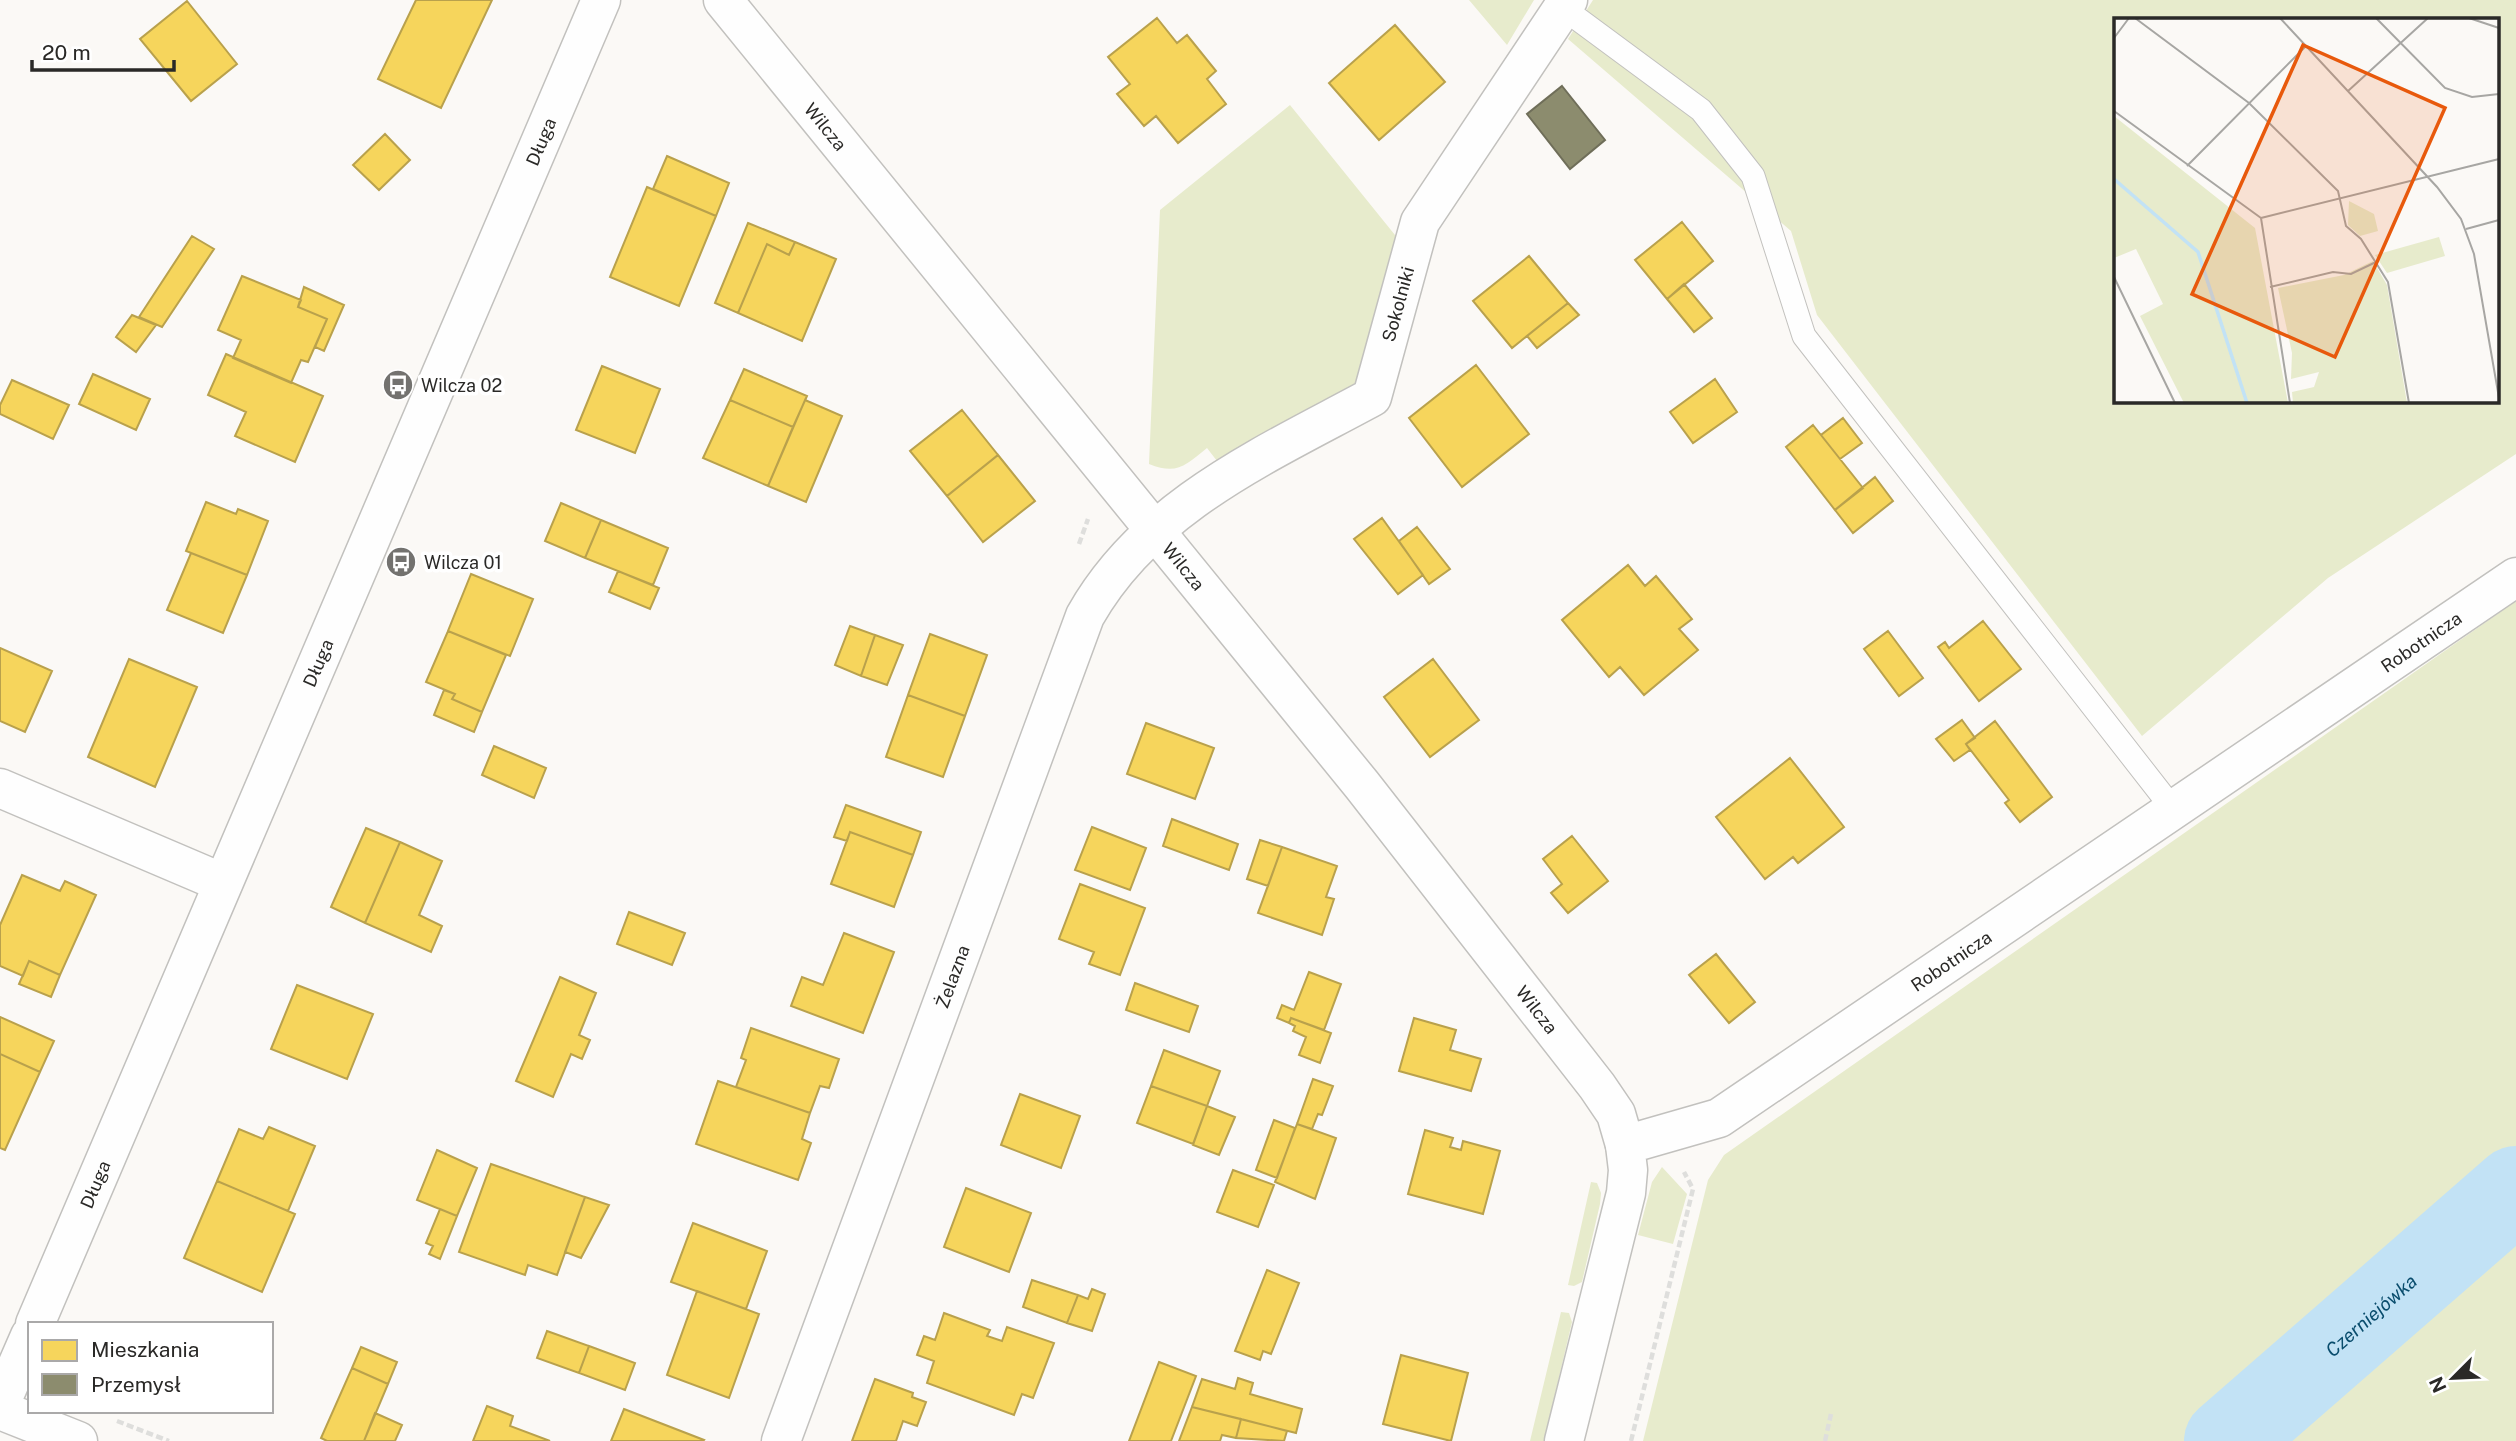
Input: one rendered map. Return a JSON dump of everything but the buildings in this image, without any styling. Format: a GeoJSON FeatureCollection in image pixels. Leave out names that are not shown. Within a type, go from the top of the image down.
{"type":"FeatureCollection","features":[{"type":"Feature","properties":{"kind":"street","name":"Długa"},"geometry":{"type":"LineString","coordinates":[[36,1322],[601,0]]}},
{"type":"Feature","properties":{"kind":"street","name":"Wilcza"},"geometry":{"type":"LineString","coordinates":[[723,0],[1362,785],[1597,1086],[1615,1114],[1625,1145]]}},
{"type":"Feature","properties":{"kind":"street","name":"Sokolniki"},"geometry":{"type":"LineString","coordinates":[[1153,529],[1224,477],[1372,397],[1420,222],[1566,4]]}},
{"type":"Feature","properties":{"kind":"street","name":"Żelazna"},"geometry":{"type":"LineString","coordinates":[[781,1441],[1085,617],[1098,593],[1153,529]]}},
{"type":"Feature","properties":{"kind":"street","name":"Robotnicza"},"geometry":{"type":"LineString","coordinates":[[1625,1145],[1718,1118],[2516,577]]}},
{"type":"Feature","properties":{"kind":"street"},"geometry":{"type":"LineString","coordinates":[[0,788],[223,883]]}},
{"type":"Feature","properties":{"kind":"street"},"geometry":{"type":"LineString","coordinates":[[1564,1441],[1626,1193],[1628,1170],[1625,1145]]}},
{"type":"Feature","properties":{"kind":"street"},"geometry":{"type":"LineString","coordinates":[[28,1341],[0,1408],[91,1429]]}},
{"type":"Feature","properties":{"kind":"lane"},"geometry":{"type":"LineString","coordinates":[[1566,4],[1701,110],[1753,176],[1804,336],[2173,809]]}},
{"type":"Feature","properties":{"kind":"path"},"geometry":{"type":"LineString","coordinates":[[1075,555],[1091,509]]}},
{"type":"Feature","properties":{"kind":"path"},"geometry":{"type":"LineString","coordinates":[[1825,1441],[1831,1414]]}},
{"type":"Feature","properties":{"kind":"path"},"geometry":{"type":"LineString","coordinates":[[91,1429],[169,1441]]}},
{"type":"Feature","properties":{"kind":"green space"},"geometry":{"type":"Polygon","coordinates":[[[1469,0],[1534,0],[1507,45],[1469,0]]]}},
{"type":"Feature","properties":{"kind":"green space"},"geometry":{"type":"Polygon","coordinates":[[[1593,0],[2516,0],[2516,454],[2328,578],[2142,736],[1817,315],[1791,231],[1568,39],[1593,0]]]}},
{"type":"Feature","properties":{"kind":"green space"},"geometry":{"type":"Polygon","coordinates":[[[1290,105],[1399,240],[1355,386],[1217,461],[1207,448],[1193,460],[1174,469],[1149,464],[1160,210],[1290,105]]]}},
{"type":"Feature","properties":{"kind":"green space"},"geometry":{"type":"Polygon","coordinates":[[[2516,601],[2516,1441],[1643,1441],[1708,1180],[1724,1155],[2516,601]]]}},
{"type":"Feature","properties":{"kind":"green space"},"geometry":{"type":"Polygon","coordinates":[[[1662,1167],[1687,1194],[1673,1244],[1638,1235],[1652,1182],[1662,1167]]]}},
{"type":"Feature","properties":{"kind":"green space"},"geometry":{"type":"Polygon","coordinates":[[[1591,1182],[1597,1183],[1601,1193],[1600,1204],[1582,1282],[1574,1286],[1568,1285],[1591,1182]]]}},
{"type":"Feature","properties":{"kind":"green space"},"geometry":{"type":"Polygon","coordinates":[[[1561,1312],[1569,1313],[1572,1322],[1544,1441],[1530,1441],[1561,1312]]]}},
{"type":"Feature","properties":{"kind":"waterway","name":"Czerniejówka"},"geometry":{"type":"LineString","coordinates":[[2227,1441],[2516,1189]]}},
{"type":"Feature","properties":{"kind":"place","name":"Wilcza 02"},"geometry":{"type":"Point","coordinates":[398,385]}},
{"type":"Feature","properties":{"kind":"place","name":"Wilcza 01"},"geometry":{"type":"Point","coordinates":[401,562]}}]}
